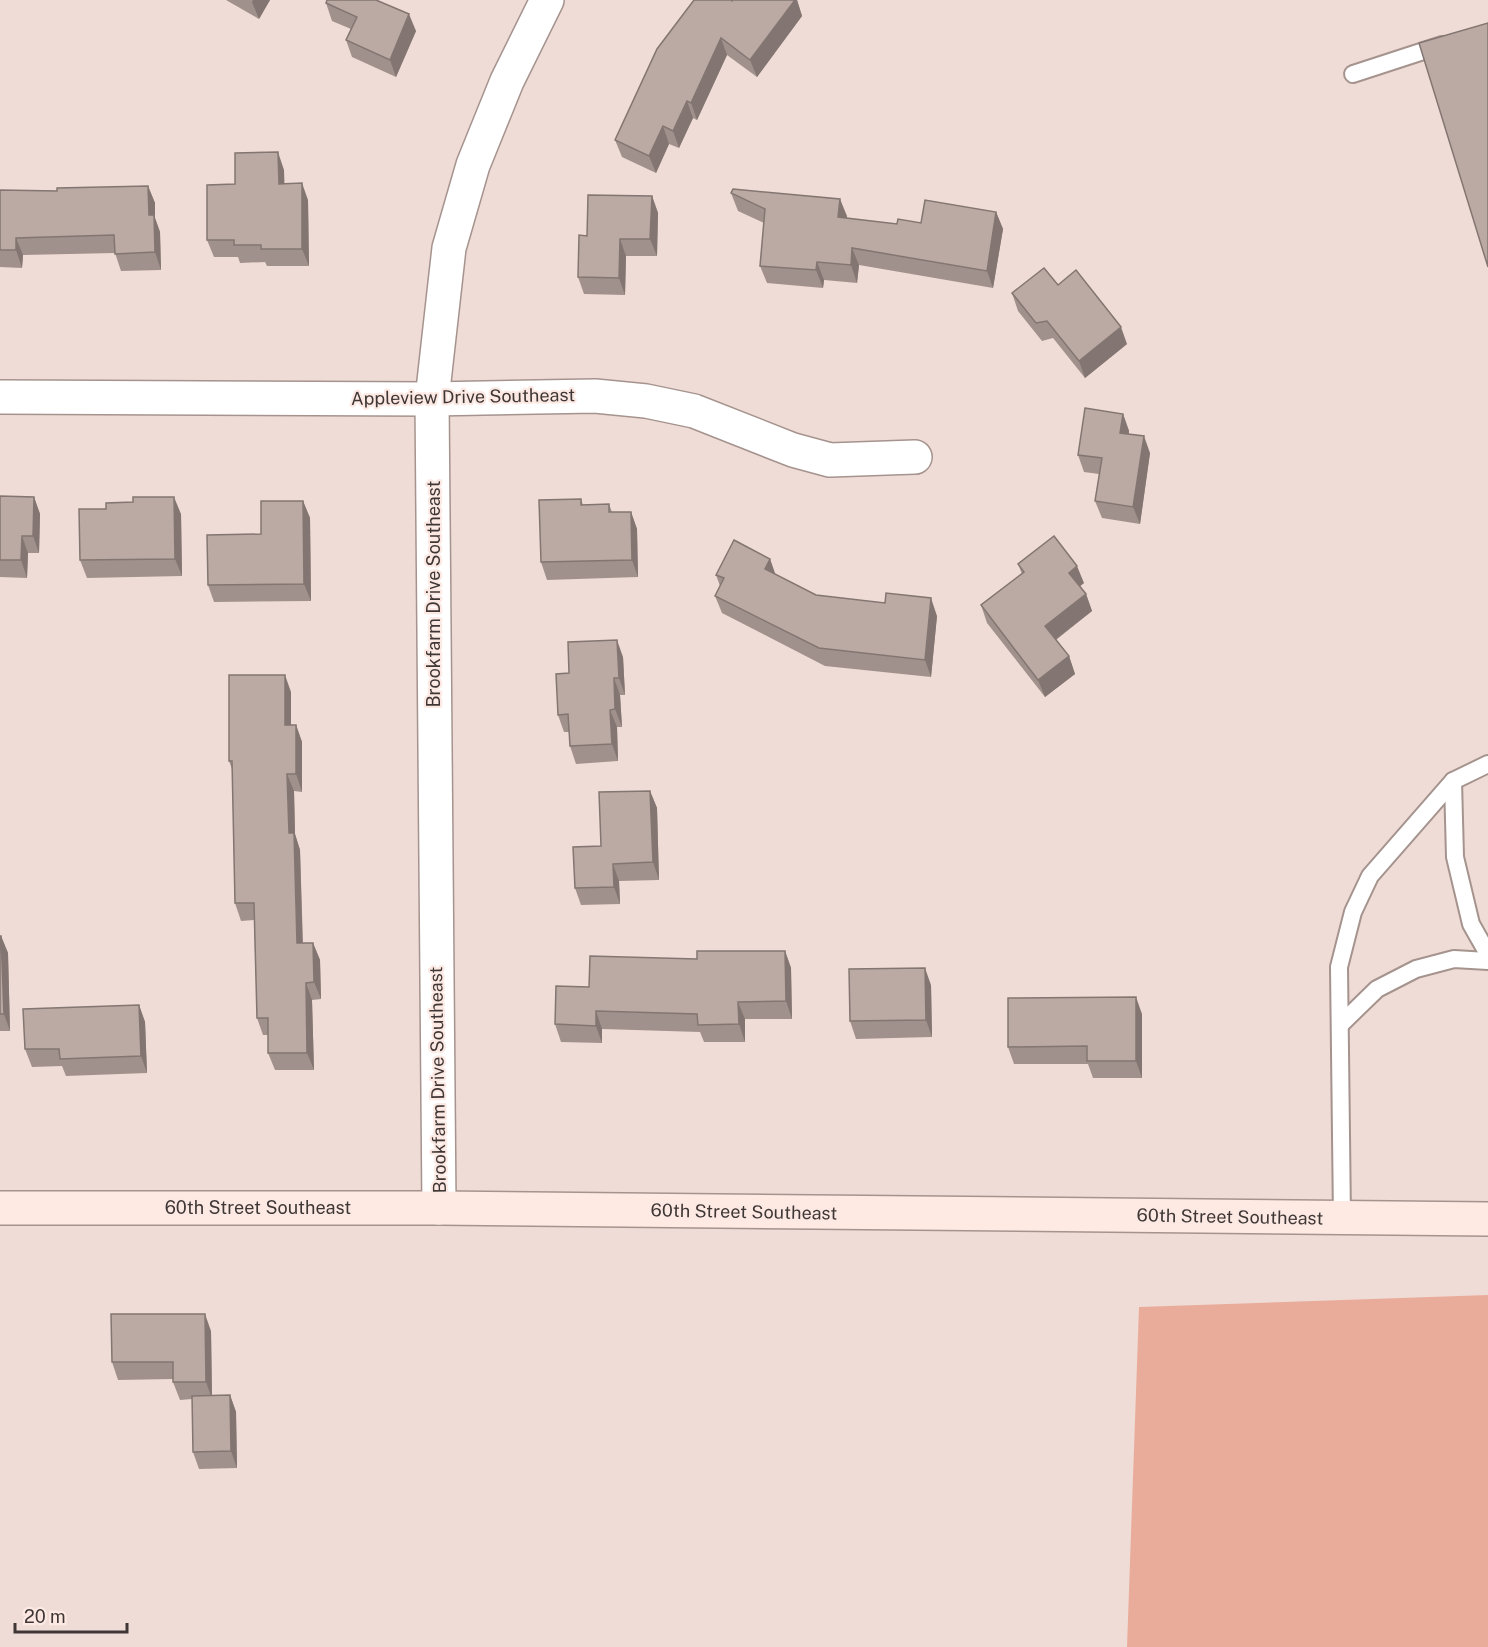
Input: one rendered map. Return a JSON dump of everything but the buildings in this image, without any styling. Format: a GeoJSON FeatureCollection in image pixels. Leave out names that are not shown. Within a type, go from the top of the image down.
{"type":"FeatureCollection","features":[{"type":"Feature","properties":{"kind":"main road","name":"60th Street Southeast"},"geometry":{"type":"LineString","coordinates":[[0,1208],[439,1208],[1488,1219]]}},
{"type":"Feature","properties":{"kind":"street","name":"Brookfarm Drive Southeast"},"geometry":{"type":"LineString","coordinates":[[439,1208],[432,399],[449,248],[473,165],[507,81],[547,0]]}},
{"type":"Feature","properties":{"kind":"street","name":"Appleview Drive Southeast"},"geometry":{"type":"LineString","coordinates":[[0,397],[432,399],[595,396],[646,400],[694,411],[793,450],[830,460],[915,457]]}},
{"type":"Feature","properties":{"kind":"lane"},"geometry":{"type":"LineString","coordinates":[[1353,74],[1454,40]]}},
{"type":"Feature","properties":{"kind":"lane"},"geometry":{"type":"LineString","coordinates":[[1342,1218],[1339,967],[1353,912],[1370,876],[1453,781],[1488,764]]}},
{"type":"Feature","properties":{"kind":"lane"},"geometry":{"type":"LineString","coordinates":[[1453,781],[1455,857],[1471,924],[1488,954]]}},
{"type":"Feature","properties":{"kind":"lane"},"geometry":{"type":"LineString","coordinates":[[1340,1025],[1377,989],[1416,969],[1454,959],[1488,962]]}},
{"type":"Feature","properties":{"kind":"shaded area"},"geometry":{"type":"Polygon","coordinates":[[[1488,1295],[1488,1647],[1127,1647],[1139,1307],[1488,1295]]]}}]}
